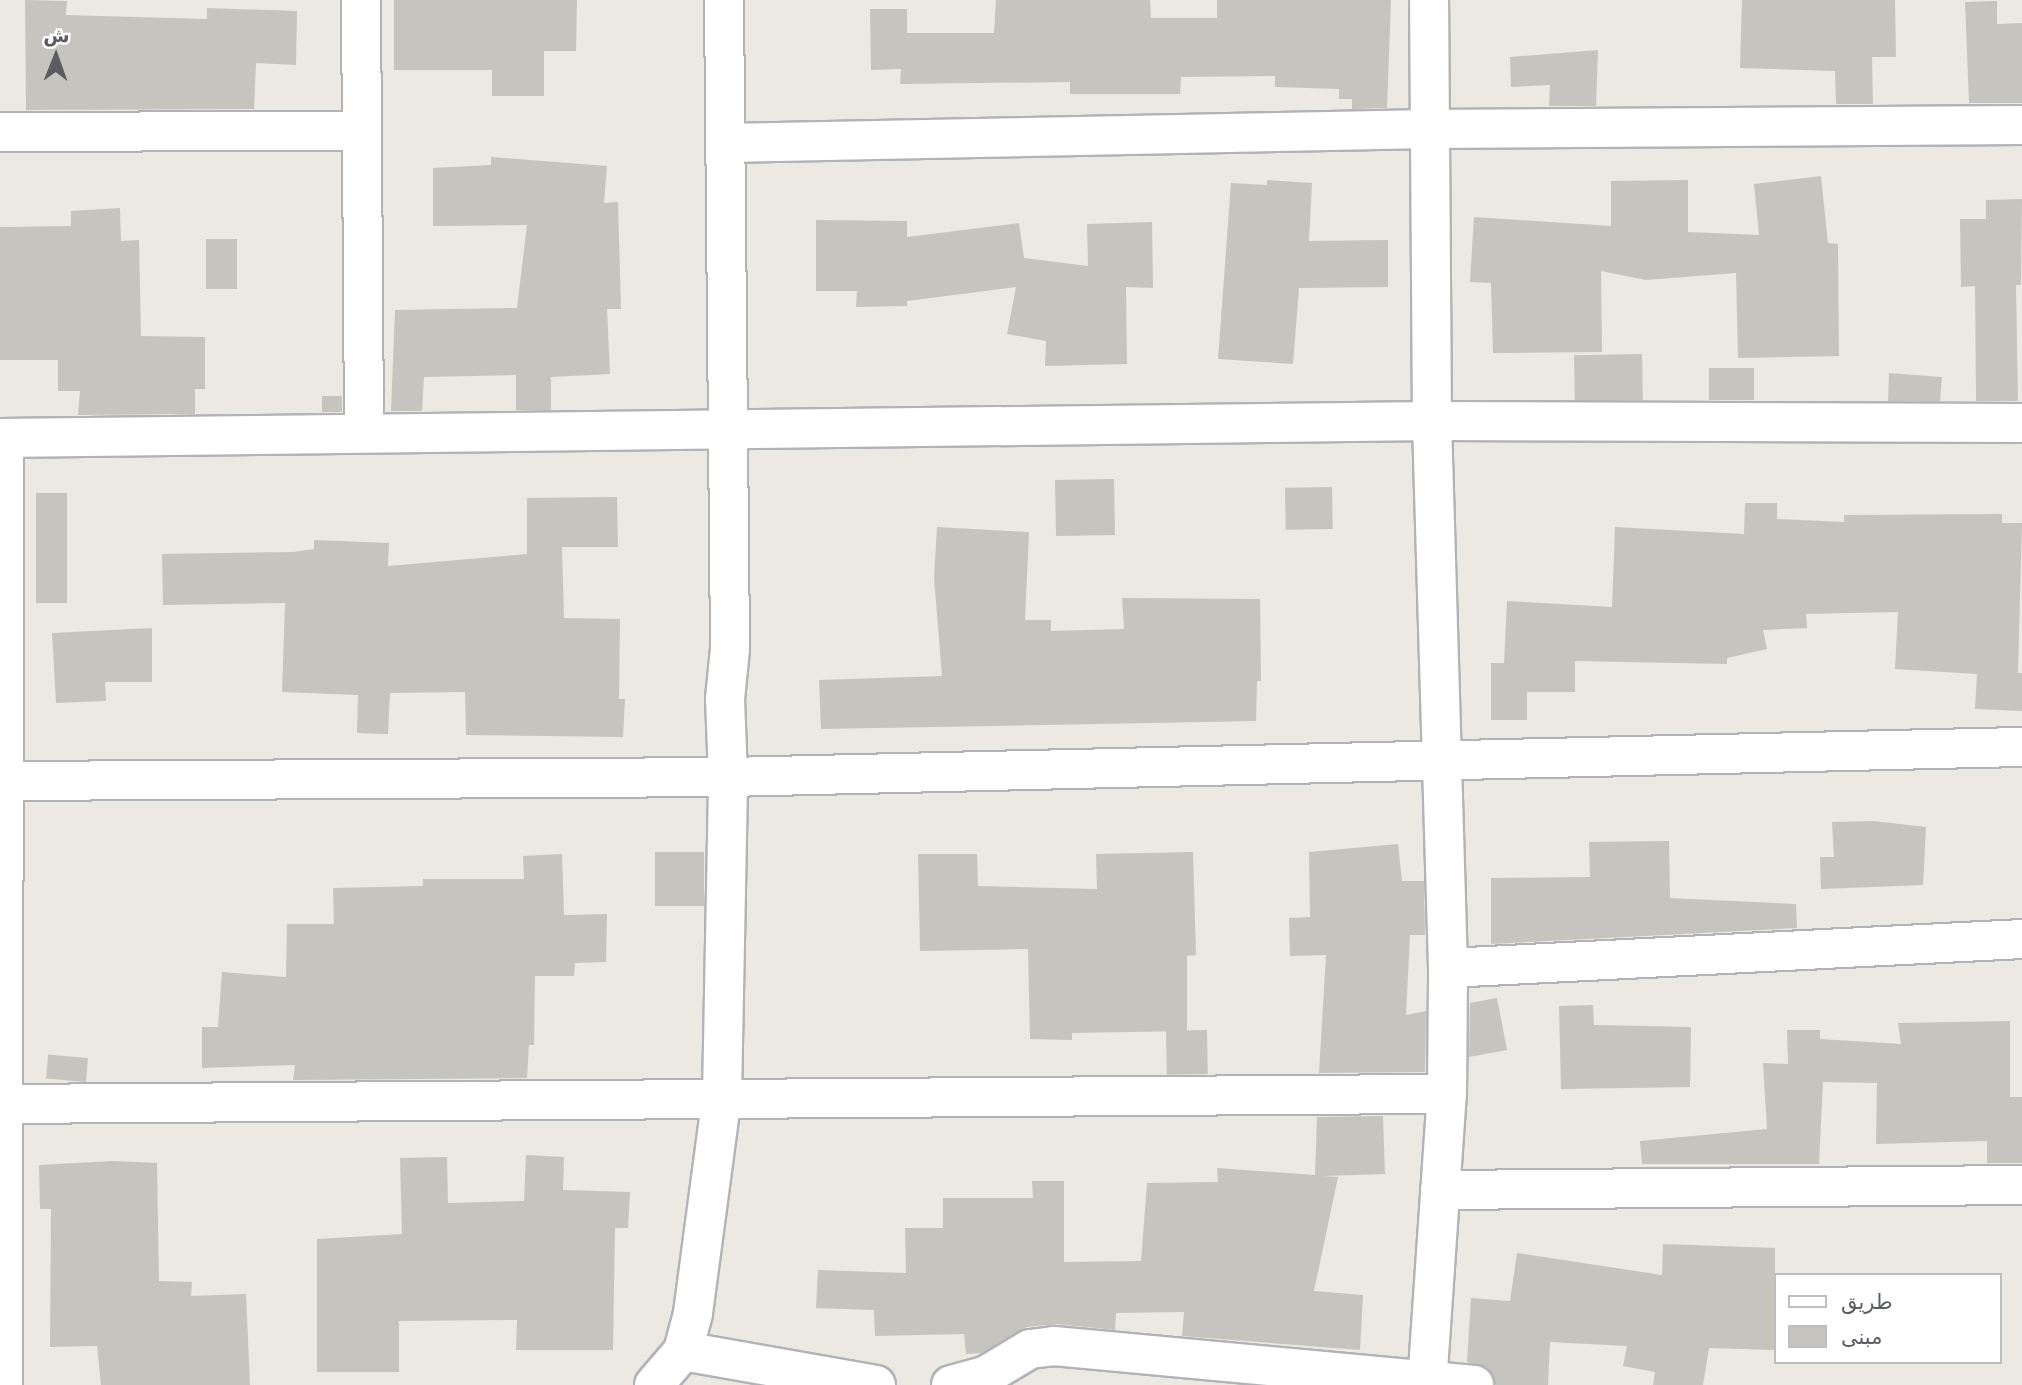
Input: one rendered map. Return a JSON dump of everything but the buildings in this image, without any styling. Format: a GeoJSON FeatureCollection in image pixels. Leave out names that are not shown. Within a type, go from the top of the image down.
{"type":"FeatureCollection","features":[{"type":"Feature","properties":{"kind":"street"},"geometry":{"type":"LineString","coordinates":[[360,0],[364,433]]}},
{"type":"Feature","properties":{"kind":"street"},"geometry":{"type":"LineString","coordinates":[[654,1385],[683,1351],[693,1313],[722,1097],[728,776],[724,0]]}},
{"type":"Feature","properties":{"kind":"street"},"geometry":{"type":"LineString","coordinates":[[1428,1382],[1447,1094],[1448,968],[1432,421],[1429,0]]}},
{"type":"Feature","properties":{"kind":"street"},"geometry":{"type":"LineString","coordinates":[[725,143],[1430,129],[2022,125]]}},
{"type":"Feature","properties":{"kind":"street"},"geometry":{"type":"LineString","coordinates":[[0,132],[362,131]]}},
{"type":"Feature","properties":{"kind":"street"},"geometry":{"type":"LineString","coordinates":[[4,1385],[1,1104],[2,438],[1432,421],[2022,423]]}},
{"type":"Feature","properties":{"kind":"street"},"geometry":{"type":"LineString","coordinates":[[1,780],[728,776],[1443,763],[2022,747]]}},
{"type":"Feature","properties":{"kind":"street"},"geometry":{"type":"LineString","coordinates":[[1448,968],[2022,939]]}},
{"type":"Feature","properties":{"kind":"street"},"geometry":{"type":"LineString","coordinates":[[1,1104],[1447,1094]]}},
{"type":"Feature","properties":{"kind":"street"},"geometry":{"type":"LineString","coordinates":[[1440,1190],[2022,1185]]}},
{"type":"Feature","properties":{"kind":"street"},"geometry":{"type":"LineString","coordinates":[[951,1385],[985,1376],[1030,1349],[1054,1346],[1475,1385]]}},
{"type":"Feature","properties":{"kind":"street"},"geometry":{"type":"LineString","coordinates":[[683,1351],[876,1385]]}}]}
